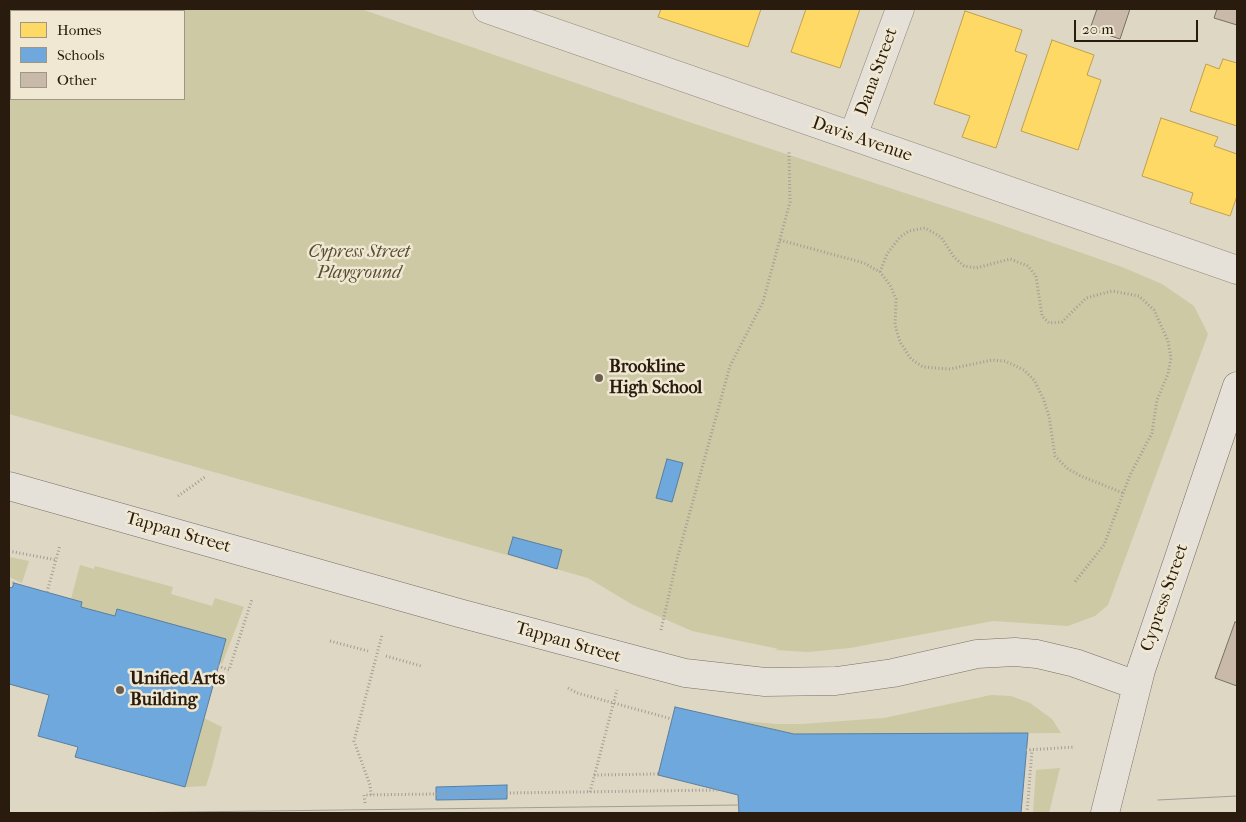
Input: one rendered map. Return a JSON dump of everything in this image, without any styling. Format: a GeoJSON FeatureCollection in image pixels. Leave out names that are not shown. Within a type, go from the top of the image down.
{"type":"FeatureCollection","features":[{"type":"Feature","properties":{"kind":"street","name":"Davis Avenue"},"geometry":{"type":"LineString","coordinates":[[487,9],[1237,270]]}},
{"type":"Feature","properties":{"kind":"street","name":"Dana Street"},"geometry":{"type":"LineString","coordinates":[[853,136],[900,9]]}},
{"type":"Feature","properties":{"kind":"street","name":"Cypress Street"},"geometry":{"type":"LineString","coordinates":[[1105,813],[1136,685],[1237,386]]}},
{"type":"Feature","properties":{"kind":"street","name":"Tappan Street"},"geometry":{"type":"LineString","coordinates":[[9,486],[564,642],[685,673],[764,682],[836,680],[892,673],[977,654],[1015,652],[1037,654],[1063,660],[1136,685]]}},
{"type":"Feature","properties":{"kind":"path"},"geometry":{"type":"LineString","coordinates":[[661,634],[677,559],[730,366],[763,302],[780,240],[790,202],[789,148]]}},
{"type":"Feature","properties":{"kind":"path"},"geometry":{"type":"LineString","coordinates":[[880,272],[888,254],[900,237],[909,231],[925,228],[941,237],[954,257],[964,266],[976,268],[1010,259],[1028,266],[1036,276],[1042,316],[1050,323],[1062,322],[1078,304],[1094,294],[1104,292],[1129,293],[1139,296],[1158,317],[1168,341],[1171,366],[1157,400],[1152,433],[1123,493],[1104,545],[1074,583]]}},
{"type":"Feature","properties":{"kind":"path"},"geometry":{"type":"LineString","coordinates":[[780,240],[864,263],[880,272],[890,285],[896,299],[897,332],[900,342],[911,359],[923,367],[938,370],[992,360],[1004,361],[1024,370],[1034,380],[1043,398],[1049,416],[1055,456],[1068,469],[1123,493]]}},
{"type":"Feature","properties":{"kind":"path"},"geometry":{"type":"LineString","coordinates":[[174,498],[205,477]]}},
{"type":"Feature","properties":{"kind":"path"},"geometry":{"type":"LineString","coordinates":[[47,592],[60,545]]}},
{"type":"Feature","properties":{"kind":"path"},"geometry":{"type":"LineString","coordinates":[[9,551],[56,560]]}},
{"type":"Feature","properties":{"kind":"path"},"geometry":{"type":"LineString","coordinates":[[9,582],[14,583]]}},
{"type":"Feature","properties":{"kind":"path"},"geometry":{"type":"LineString","coordinates":[[218,666],[229,670],[252,599]]}},
{"type":"Feature","properties":{"kind":"path"},"geometry":{"type":"LineString","coordinates":[[370,795],[370,785],[354,741],[382,635]]}},
{"type":"Feature","properties":{"kind":"path"},"geometry":{"type":"LineString","coordinates":[[330,641],[368,651]]}},
{"type":"Feature","properties":{"kind":"path"},"geometry":{"type":"LineString","coordinates":[[386,656],[421,666]]}},
{"type":"Feature","properties":{"kind":"path"},"geometry":{"type":"LineString","coordinates":[[568,688],[577,693],[672,719]]}},
{"type":"Feature","properties":{"kind":"path"},"geometry":{"type":"LineString","coordinates":[[590,792],[614,703]]}},
{"type":"Feature","properties":{"kind":"path"},"geometry":{"type":"LineString","coordinates":[[1026,750],[1075,747]]}},
{"type":"Feature","properties":{"kind":"path"},"geometry":{"type":"LineString","coordinates":[[1027,813],[1032,750]]}},
{"type":"Feature","properties":{"kind":"path"},"geometry":{"type":"LineString","coordinates":[[594,775],[658,774]]}},
{"type":"Feature","properties":{"kind":"path"},"geometry":{"type":"LineString","coordinates":[[365,803],[364,795],[719,790]]}},
{"type":"Feature","properties":{"kind":"green space","name":"Cypress Street Playground"},"geometry":{"type":"Polygon","coordinates":[[[9,9],[361,9],[689,122],[990,221],[1122,267],[1162,284],[1194,306],[1208,334],[1108,605],[1095,616],[1068,626],[993,621],[850,648],[808,652],[775,650],[779,649],[692,631],[633,605],[588,578],[9,414],[9,9]]]}},
{"type":"Feature","properties":{"kind":"green space"},"geometry":{"type":"Polygon","coordinates":[[[9,557],[29,561],[22,583],[9,577],[9,557]]]}},
{"type":"Feature","properties":{"kind":"green space"},"geometry":{"type":"Polygon","coordinates":[[[80,565],[94,569],[95,566],[173,587],[171,594],[212,606],[215,598],[244,607],[222,664],[165,623],[117,609],[115,616],[81,607],[82,602],[71,599],[80,565]]]}},
{"type":"Feature","properties":{"kind":"green space"},"geometry":{"type":"Polygon","coordinates":[[[991,695],[1011,696],[1030,703],[1052,719],[1061,733],[794,734],[733,720],[801,724],[884,718],[991,695]]]}},
{"type":"Feature","properties":{"kind":"green space"},"geometry":{"type":"Polygon","coordinates":[[[204,718],[222,727],[212,767],[206,786],[185,787],[204,718]]]}},
{"type":"Feature","properties":{"kind":"green space"},"geometry":{"type":"Polygon","coordinates":[[[1060,768],[1049,813],[1033,813],[1036,770],[1060,768]]]}},
{"type":"Feature","properties":{"kind":"building: Homes"},"geometry":{"type":"Polygon","coordinates":[[[661,9],[761,9],[748,47],[658,17],[661,9]]]}},
{"type":"Feature","properties":{"kind":"building: Homes"},"geometry":{"type":"Polygon","coordinates":[[[806,9],[860,9],[840,68],[791,52],[806,9]]]}},
{"type":"Feature","properties":{"kind":"building: Homes"},"geometry":{"type":"Polygon","coordinates":[[[965,11],[1022,30],[1015,51],[1027,55],[996,148],[962,137],[970,116],[934,104],[965,11]]]}},
{"type":"Feature","properties":{"kind":"building: Homes"},"geometry":{"type":"Polygon","coordinates":[[[1052,40],[1094,55],[1087,75],[1101,80],[1078,150],[1021,131],[1052,40]]]}},
{"type":"Feature","properties":{"kind":"building: Homes"},"geometry":{"type":"Polygon","coordinates":[[[1223,59],[1237,63],[1237,126],[1190,111],[1206,64],[1219,69],[1223,59]]]}},
{"type":"Feature","properties":{"kind":"building: Homes"},"geometry":{"type":"Polygon","coordinates":[[[1161,118],[1218,137],[1214,146],[1237,154],[1237,196],[1230,216],[1190,203],[1193,193],[1142,176],[1161,118]]]}},
{"type":"Feature","properties":{"kind":"building: Schools"},"geometry":{"type":"Polygon","coordinates":[[[667,459],[683,463],[672,502],[656,498],[667,459]]]}},
{"type":"Feature","properties":{"kind":"building: Schools"},"geometry":{"type":"Polygon","coordinates":[[[513,537],[562,550],[557,569],[508,554],[513,537]]]}},
{"type":"Feature","properties":{"kind":"building: Schools","name":"Unified Arts Building"},"geometry":{"type":"Polygon","coordinates":[[[14,583],[82,602],[81,607],[115,616],[117,609],[226,639],[185,787],[75,757],[78,747],[38,736],[49,695],[9,684],[9,587],[12,588],[14,583]]]}},
{"type":"Feature","properties":{"kind":"building: Schools"},"geometry":{"type":"Polygon","coordinates":[[[675,707],[794,734],[1028,733],[1021,813],[739,813],[738,795],[658,775],[675,707]]]}},
{"type":"Feature","properties":{"kind":"building: Schools"},"geometry":{"type":"Polygon","coordinates":[[[507,785],[507,799],[436,800],[436,787],[507,785]]]}},
{"type":"Feature","properties":{"kind":"building: Other"},"geometry":{"type":"Polygon","coordinates":[[[1097,9],[1130,9],[1120,39],[1090,29],[1097,9]]]}},
{"type":"Feature","properties":{"kind":"building: Other"},"geometry":{"type":"Polygon","coordinates":[[[1217,9],[1237,9],[1237,25],[1214,18],[1217,9]]]}},
{"type":"Feature","properties":{"kind":"building: Other"},"geometry":{"type":"Polygon","coordinates":[[[1235,622],[1237,623],[1237,686],[1215,678],[1235,622]]]}},
{"type":"Feature","properties":{"kind":"tram line"},"geometry":{"type":"LineString","coordinates":[[1158,800],[1237,796]]}},
{"type":"Feature","properties":{"kind":"tram line"},"geometry":{"type":"LineString","coordinates":[[107,813],[739,805]]}},
{"type":"Feature","properties":{"kind":"place","name":"Brookline High School"},"geometry":{"type":"Point","coordinates":[599,378]}},
{"type":"Feature","properties":{"kind":"place","name":"Unified Arts Building"},"geometry":{"type":"Point","coordinates":[120,690]}}]}
